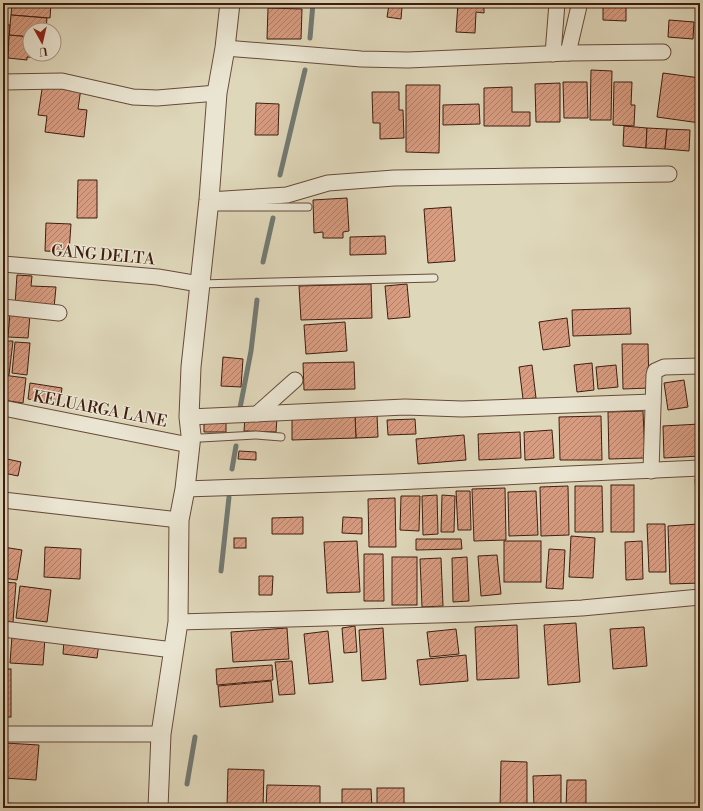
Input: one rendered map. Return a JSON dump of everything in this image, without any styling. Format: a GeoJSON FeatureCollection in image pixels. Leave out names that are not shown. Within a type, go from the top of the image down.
{"type":"FeatureCollection","features":[{"type":"Feature","properties":{"kind":"street"},"geometry":{"type":"LineString","coordinates":[[158,808],[161,734],[178,622],[179,520],[185,489],[190,432],[191,367],[208,203],[217,93],[225,48],[230,3]]}},
{"type":"Feature","properties":{"kind":"street"},"geometry":{"type":"LineString","coordinates":[[557,3],[560,54]]}},
{"type":"Feature","properties":{"kind":"street"},"geometry":{"type":"LineString","coordinates":[[560,54],[579,6]]}},
{"type":"Feature","properties":{"kind":"street"},"geometry":{"type":"LineString","coordinates":[[225,48],[360,59],[408,60],[560,54],[663,52]]}},
{"type":"Feature","properties":{"kind":"street"},"geometry":{"type":"LineString","coordinates":[[3,82],[62,81],[133,97],[157,98],[217,93]]}},
{"type":"Feature","properties":{"kind":"street"},"geometry":{"type":"LineString","coordinates":[[208,203],[287,195],[328,183],[394,178],[669,174]]}},
{"type":"Feature","properties":{"kind":"street","name":"GANG DELTA"},"geometry":{"type":"LineString","coordinates":[[3,264],[158,277],[199,284]]}},
{"type":"Feature","properties":{"kind":"street"},"geometry":{"type":"LineString","coordinates":[[3,307],[59,313]]}},
{"type":"Feature","properties":{"kind":"street"},"geometry":{"type":"LineString","coordinates":[[651,471],[655,371],[664,367],[700,366]]}},
{"type":"Feature","properties":{"kind":"street"},"geometry":{"type":"LineString","coordinates":[[257,414],[295,380]]}},
{"type":"Feature","properties":{"kind":"street","name":"KELUARGA LANE"},"geometry":{"type":"LineString","coordinates":[[3,408],[190,432],[257,414],[405,407],[462,409],[653,402]]}},
{"type":"Feature","properties":{"kind":"street"},"geometry":{"type":"LineString","coordinates":[[185,489],[700,468]]}},
{"type":"Feature","properties":{"kind":"street"},"geometry":{"type":"LineString","coordinates":[[3,500],[179,520]]}},
{"type":"Feature","properties":{"kind":"street"},"geometry":{"type":"LineString","coordinates":[[178,622],[472,614],[582,608],[700,597]]}},
{"type":"Feature","properties":{"kind":"street"},"geometry":{"type":"LineString","coordinates":[[3,629],[173,650]]}},
{"type":"Feature","properties":{"kind":"street"},"geometry":{"type":"LineString","coordinates":[[3,734],[161,734]]}},
{"type":"Feature","properties":{"kind":"lane"},"geometry":{"type":"LineString","coordinates":[[208,203],[308,207]]}},
{"type":"Feature","properties":{"kind":"lane"},"geometry":{"type":"LineString","coordinates":[[199,284],[434,278]]}},
{"type":"Feature","properties":{"kind":"lane"},"geometry":{"type":"LineString","coordinates":[[190,432],[201,438],[256,435],[281,437]]}},
{"type":"Feature","properties":{"kind":"building"},"geometry":{"type":"Polygon","coordinates":[[[12,3],[51,3],[50,18],[11,15],[12,3]]]}},
{"type":"Feature","properties":{"kind":"building"},"geometry":{"type":"Polygon","coordinates":[[[458,3],[484,3],[484,13],[476,12],[475,33],[456,32],[458,3]]]}},
{"type":"Feature","properties":{"kind":"building"},"geometry":{"type":"Polygon","coordinates":[[[603,3],[626,3],[626,21],[603,20],[603,3]]]}},
{"type":"Feature","properties":{"kind":"building"},"geometry":{"type":"Polygon","coordinates":[[[389,5],[402,7],[401,19],[387,17],[389,5]]]}},
{"type":"Feature","properties":{"kind":"building"},"geometry":{"type":"Polygon","coordinates":[[[268,8],[302,9],[301,39],[267,39],[268,8]]]}},
{"type":"Feature","properties":{"kind":"building"},"geometry":{"type":"Polygon","coordinates":[[[11,15],[47,18],[47,22],[22,22],[22,36],[9,35],[11,15]]]}},
{"type":"Feature","properties":{"kind":"building"},"geometry":{"type":"Polygon","coordinates":[[[669,20],[694,22],[693,39],[668,37],[669,20]]]}},
{"type":"Feature","properties":{"kind":"building"},"geometry":{"type":"Polygon","coordinates":[[[3,25],[10,25],[7,65],[3,65],[3,25]]]}},
{"type":"Feature","properties":{"kind":"building"},"geometry":{"type":"Polygon","coordinates":[[[9,35],[22,36],[22,59],[8,58],[9,35]]]}},
{"type":"Feature","properties":{"kind":"building"},"geometry":{"type":"Polygon","coordinates":[[[591,70],[612,71],[611,120],[590,120],[591,70]]]}},
{"type":"Feature","properties":{"kind":"building"},"geometry":{"type":"Polygon","coordinates":[[[663,73],[700,78],[700,123],[657,117],[663,73]]]}},
{"type":"Feature","properties":{"kind":"building"},"geometry":{"type":"Polygon","coordinates":[[[563,82],[587,82],[588,118],[564,118],[563,82]]]}},
{"type":"Feature","properties":{"kind":"building"},"geometry":{"type":"Polygon","coordinates":[[[614,82],[632,82],[631,105],[635,105],[634,126],[613,125],[614,82]]]}},
{"type":"Feature","properties":{"kind":"building"},"geometry":{"type":"Polygon","coordinates":[[[43,83],[81,88],[78,109],[87,110],[84,137],[45,132],[47,116],[38,115],[43,83]]]}},
{"type":"Feature","properties":{"kind":"building"},"geometry":{"type":"Polygon","coordinates":[[[560,83],[560,122],[536,122],[535,84],[560,83]]]}},
{"type":"Feature","properties":{"kind":"building"},"geometry":{"type":"Polygon","coordinates":[[[406,85],[440,85],[439,153],[406,152],[406,85]]]}},
{"type":"Feature","properties":{"kind":"building"},"geometry":{"type":"Polygon","coordinates":[[[512,87],[512,112],[530,112],[530,126],[484,126],[484,88],[512,87]]]}},
{"type":"Feature","properties":{"kind":"building"},"geometry":{"type":"Polygon","coordinates":[[[372,92],[399,92],[399,110],[403,110],[404,138],[380,139],[380,123],[373,123],[372,92]]]}},
{"type":"Feature","properties":{"kind":"building"},"geometry":{"type":"Polygon","coordinates":[[[256,103],[279,104],[278,135],[255,135],[256,103]]]}},
{"type":"Feature","properties":{"kind":"building"},"geometry":{"type":"Polygon","coordinates":[[[479,104],[480,124],[443,125],[443,105],[479,104]]]}},
{"type":"Feature","properties":{"kind":"building"},"geometry":{"type":"Polygon","coordinates":[[[624,126],[647,128],[646,148],[623,146],[624,126]]]}},
{"type":"Feature","properties":{"kind":"building"},"geometry":{"type":"Polygon","coordinates":[[[647,128],[667,129],[665,149],[646,148],[647,128]]]}},
{"type":"Feature","properties":{"kind":"building"},"geometry":{"type":"Polygon","coordinates":[[[667,129],[690,130],[689,151],[665,149],[667,129]]]}},
{"type":"Feature","properties":{"kind":"building"},"geometry":{"type":"Polygon","coordinates":[[[78,180],[97,180],[97,218],[77,218],[78,180]]]}},
{"type":"Feature","properties":{"kind":"building"},"geometry":{"type":"Polygon","coordinates":[[[347,198],[349,231],[343,232],[343,238],[323,238],[323,232],[314,233],[313,200],[347,198]]]}},
{"type":"Feature","properties":{"kind":"building"},"geometry":{"type":"Polygon","coordinates":[[[451,207],[455,261],[428,263],[424,209],[451,207]]]}},
{"type":"Feature","properties":{"kind":"building"},"geometry":{"type":"Polygon","coordinates":[[[46,223],[71,224],[69,252],[45,251],[46,223]]]}},
{"type":"Feature","properties":{"kind":"building"},"geometry":{"type":"Polygon","coordinates":[[[385,236],[386,254],[350,255],[350,237],[385,236]]]}},
{"type":"Feature","properties":{"kind":"building"},"geometry":{"type":"Polygon","coordinates":[[[17,275],[32,276],[31,286],[56,287],[54,308],[15,305],[17,275]]]}},
{"type":"Feature","properties":{"kind":"building"},"geometry":{"type":"Polygon","coordinates":[[[371,284],[372,318],[301,320],[299,286],[371,284]]]}},
{"type":"Feature","properties":{"kind":"building"},"geometry":{"type":"Polygon","coordinates":[[[407,284],[410,317],[388,319],[385,286],[407,284]]]}},
{"type":"Feature","properties":{"kind":"building"},"geometry":{"type":"Polygon","coordinates":[[[630,308],[631,334],[573,336],[572,310],[630,308]]]}},
{"type":"Feature","properties":{"kind":"building"},"geometry":{"type":"Polygon","coordinates":[[[10,313],[30,315],[28,338],[8,337],[10,313]]]}},
{"type":"Feature","properties":{"kind":"building"},"geometry":{"type":"Polygon","coordinates":[[[567,318],[570,346],[543,350],[539,322],[567,318]]]}},
{"type":"Feature","properties":{"kind":"building"},"geometry":{"type":"Polygon","coordinates":[[[345,322],[347,351],[306,354],[304,325],[345,322]]]}},
{"type":"Feature","properties":{"kind":"building"},"geometry":{"type":"Polygon","coordinates":[[[3,341],[13,341],[9,375],[3,375],[3,341]]]}},
{"type":"Feature","properties":{"kind":"building"},"geometry":{"type":"Polygon","coordinates":[[[15,342],[30,343],[27,375],[12,373],[15,342]]]}},
{"type":"Feature","properties":{"kind":"building"},"geometry":{"type":"Polygon","coordinates":[[[622,344],[648,344],[649,388],[623,389],[622,344]]]}},
{"type":"Feature","properties":{"kind":"building"},"geometry":{"type":"Polygon","coordinates":[[[223,357],[243,359],[241,387],[221,386],[223,357]]]}},
{"type":"Feature","properties":{"kind":"building"},"geometry":{"type":"Polygon","coordinates":[[[354,362],[355,389],[304,390],[303,363],[354,362]]]}},
{"type":"Feature","properties":{"kind":"building"},"geometry":{"type":"Polygon","coordinates":[[[592,363],[594,390],[577,392],[574,365],[592,363]]]}},
{"type":"Feature","properties":{"kind":"building"},"geometry":{"type":"Polygon","coordinates":[[[532,365],[536,398],[523,399],[519,367],[532,365]]]}},
{"type":"Feature","properties":{"kind":"building"},"geometry":{"type":"Polygon","coordinates":[[[616,365],[618,387],[598,389],[596,367],[616,365]]]}},
{"type":"Feature","properties":{"kind":"building"},"geometry":{"type":"Polygon","coordinates":[[[3,375],[26,378],[23,403],[3,400],[3,375]]]}},
{"type":"Feature","properties":{"kind":"building"},"geometry":{"type":"Polygon","coordinates":[[[684,380],[688,407],[668,410],[664,383],[684,380]]]}},
{"type":"Feature","properties":{"kind":"building"},"geometry":{"type":"Polygon","coordinates":[[[30,383],[62,388],[60,403],[28,399],[30,383]]]}},
{"type":"Feature","properties":{"kind":"building"},"geometry":{"type":"Polygon","coordinates":[[[643,411],[645,458],[609,459],[608,412],[643,411]]]}},
{"type":"Feature","properties":{"kind":"building"},"geometry":{"type":"Polygon","coordinates":[[[377,415],[378,437],[356,438],[355,416],[377,415]]]}},
{"type":"Feature","properties":{"kind":"building"},"geometry":{"type":"Polygon","coordinates":[[[355,416],[356,438],[292,440],[292,418],[355,416]]]}},
{"type":"Feature","properties":{"kind":"building"},"geometry":{"type":"Polygon","coordinates":[[[601,416],[602,460],[560,460],[559,417],[601,416]]]}},
{"type":"Feature","properties":{"kind":"building"},"geometry":{"type":"Polygon","coordinates":[[[245,417],[277,418],[276,432],[244,431],[245,417]]]}},
{"type":"Feature","properties":{"kind":"building"},"geometry":{"type":"Polygon","coordinates":[[[415,419],[416,434],[388,435],[387,420],[415,419]]]}},
{"type":"Feature","properties":{"kind":"building"},"geometry":{"type":"Polygon","coordinates":[[[226,420],[226,432],[204,432],[204,421],[226,420]]]}},
{"type":"Feature","properties":{"kind":"building"},"geometry":{"type":"Polygon","coordinates":[[[700,424],[700,456],[664,458],[663,426],[700,424]]]}},
{"type":"Feature","properties":{"kind":"building"},"geometry":{"type":"Polygon","coordinates":[[[552,430],[554,458],[525,460],[524,432],[552,430]]]}},
{"type":"Feature","properties":{"kind":"building"},"geometry":{"type":"Polygon","coordinates":[[[520,432],[521,458],[479,460],[478,434],[520,432]]]}},
{"type":"Feature","properties":{"kind":"building"},"geometry":{"type":"Polygon","coordinates":[[[464,435],[466,460],[418,464],[416,439],[464,435]]]}},
{"type":"Feature","properties":{"kind":"building"},"geometry":{"type":"Polygon","coordinates":[[[239,451],[256,452],[256,460],[238,459],[239,451]]]}},
{"type":"Feature","properties":{"kind":"building"},"geometry":{"type":"Polygon","coordinates":[[[7,459],[21,462],[18,476],[4,473],[7,459]]]}},
{"type":"Feature","properties":{"kind":"building"},"geometry":{"type":"Polygon","coordinates":[[[695,479],[700,479],[700,522],[698,522],[695,479]]]}},
{"type":"Feature","properties":{"kind":"building"},"geometry":{"type":"Polygon","coordinates":[[[611,485],[634,485],[634,532],[611,532],[611,485]]]}},
{"type":"Feature","properties":{"kind":"building"},"geometry":{"type":"Polygon","coordinates":[[[568,486],[569,535],[541,536],[540,487],[568,486]]]}},
{"type":"Feature","properties":{"kind":"building"},"geometry":{"type":"Polygon","coordinates":[[[575,486],[602,486],[603,532],[575,532],[575,486]]]}},
{"type":"Feature","properties":{"kind":"building"},"geometry":{"type":"Polygon","coordinates":[[[505,488],[506,540],[474,541],[472,489],[505,488]]]}},
{"type":"Feature","properties":{"kind":"building"},"geometry":{"type":"Polygon","coordinates":[[[456,491],[470,491],[471,530],[458,530],[456,491]]]}},
{"type":"Feature","properties":{"kind":"building"},"geometry":{"type":"Polygon","coordinates":[[[536,491],[538,535],[509,536],[508,492],[536,491]]]}},
{"type":"Feature","properties":{"kind":"building"},"geometry":{"type":"Polygon","coordinates":[[[437,495],[438,534],[423,535],[422,496],[437,495]]]}},
{"type":"Feature","properties":{"kind":"building"},"geometry":{"type":"Polygon","coordinates":[[[442,495],[455,496],[454,532],[441,532],[442,495]]]}},
{"type":"Feature","properties":{"kind":"building"},"geometry":{"type":"Polygon","coordinates":[[[401,496],[420,496],[419,531],[400,530],[401,496]]]}},
{"type":"Feature","properties":{"kind":"building"},"geometry":{"type":"Polygon","coordinates":[[[395,498],[396,547],[369,547],[368,499],[395,498]]]}},
{"type":"Feature","properties":{"kind":"building"},"geometry":{"type":"Polygon","coordinates":[[[303,517],[303,534],[272,534],[272,518],[303,517]]]}},
{"type":"Feature","properties":{"kind":"building"},"geometry":{"type":"Polygon","coordinates":[[[343,517],[362,518],[362,534],[342,533],[343,517]]]}},
{"type":"Feature","properties":{"kind":"building"},"geometry":{"type":"Polygon","coordinates":[[[647,524],[665,524],[666,572],[649,572],[647,524]]]}},
{"type":"Feature","properties":{"kind":"building"},"geometry":{"type":"Polygon","coordinates":[[[698,524],[700,583],[670,584],[668,526],[698,524]]]}},
{"type":"Feature","properties":{"kind":"building"},"geometry":{"type":"Polygon","coordinates":[[[571,536],[595,538],[593,578],[569,577],[571,536]]]}},
{"type":"Feature","properties":{"kind":"building"},"geometry":{"type":"Polygon","coordinates":[[[234,538],[246,538],[246,548],[234,548],[234,538]]]}},
{"type":"Feature","properties":{"kind":"building"},"geometry":{"type":"Polygon","coordinates":[[[416,539],[461,539],[462,549],[416,550],[416,539]]]}},
{"type":"Feature","properties":{"kind":"building"},"geometry":{"type":"Polygon","coordinates":[[[357,541],[360,592],[327,593],[324,542],[357,541]]]}},
{"type":"Feature","properties":{"kind":"building"},"geometry":{"type":"Polygon","coordinates":[[[504,541],[541,541],[541,582],[504,582],[504,541]]]}},
{"type":"Feature","properties":{"kind":"building"},"geometry":{"type":"Polygon","coordinates":[[[642,541],[643,579],[626,580],[625,542],[642,541]]]}},
{"type":"Feature","properties":{"kind":"building"},"geometry":{"type":"Polygon","coordinates":[[[3,547],[22,550],[17,580],[3,578],[3,547]]]}},
{"type":"Feature","properties":{"kind":"building"},"geometry":{"type":"Polygon","coordinates":[[[45,547],[81,549],[80,579],[44,577],[45,547]]]}},
{"type":"Feature","properties":{"kind":"building"},"geometry":{"type":"Polygon","coordinates":[[[549,549],[565,550],[563,589],[546,588],[549,549]]]}},
{"type":"Feature","properties":{"kind":"building"},"geometry":{"type":"Polygon","coordinates":[[[364,554],[383,554],[384,601],[364,601],[364,554]]]}},
{"type":"Feature","properties":{"kind":"building"},"geometry":{"type":"Polygon","coordinates":[[[497,555],[501,594],[481,596],[478,556],[497,555]]]}},
{"type":"Feature","properties":{"kind":"building"},"geometry":{"type":"Polygon","coordinates":[[[392,557],[417,557],[417,605],[392,605],[392,557]]]}},
{"type":"Feature","properties":{"kind":"building"},"geometry":{"type":"Polygon","coordinates":[[[467,557],[469,601],[453,602],[452,558],[467,557]]]}},
{"type":"Feature","properties":{"kind":"building"},"geometry":{"type":"Polygon","coordinates":[[[441,558],[443,606],[422,607],[420,559],[441,558]]]}},
{"type":"Feature","properties":{"kind":"building"},"geometry":{"type":"Polygon","coordinates":[[[259,576],[273,576],[272,595],[259,595],[259,576]]]}},
{"type":"Feature","properties":{"kind":"building"},"geometry":{"type":"Polygon","coordinates":[[[3,582],[16,583],[13,622],[3,622],[3,582]]]}},
{"type":"Feature","properties":{"kind":"building"},"geometry":{"type":"Polygon","coordinates":[[[20,586],[51,590],[47,622],[16,618],[20,586]]]}},
{"type":"Feature","properties":{"kind":"building"},"geometry":{"type":"Polygon","coordinates":[[[576,623],[580,682],[548,685],[544,625],[576,623]]]}},
{"type":"Feature","properties":{"kind":"building"},"geometry":{"type":"Polygon","coordinates":[[[517,625],[519,678],[477,680],[475,627],[517,625]]]}},
{"type":"Feature","properties":{"kind":"building"},"geometry":{"type":"Polygon","coordinates":[[[355,626],[357,652],[344,653],[342,628],[355,626]]]}},
{"type":"Feature","properties":{"kind":"building"},"geometry":{"type":"Polygon","coordinates":[[[644,627],[647,666],[613,669],[610,629],[644,627]]]}},
{"type":"Feature","properties":{"kind":"building"},"geometry":{"type":"Polygon","coordinates":[[[287,628],[289,659],[233,662],[231,632],[287,628]]]}},
{"type":"Feature","properties":{"kind":"building"},"geometry":{"type":"Polygon","coordinates":[[[383,628],[386,679],[362,681],[359,630],[383,628]]]}},
{"type":"Feature","properties":{"kind":"building"},"geometry":{"type":"Polygon","coordinates":[[[456,629],[459,654],[430,657],[427,632],[456,629]]]}},
{"type":"Feature","properties":{"kind":"building"},"geometry":{"type":"Polygon","coordinates":[[[328,631],[333,682],[309,684],[304,634],[328,631]]]}},
{"type":"Feature","properties":{"kind":"building"},"geometry":{"type":"Polygon","coordinates":[[[12,636],[45,638],[43,665],[10,663],[12,636]]]}},
{"type":"Feature","properties":{"kind":"building"},"geometry":{"type":"Polygon","coordinates":[[[64,640],[99,643],[97,658],[63,654],[64,640]]]}},
{"type":"Feature","properties":{"kind":"building"},"geometry":{"type":"Polygon","coordinates":[[[466,655],[468,681],[420,685],[417,660],[466,655]]]}},
{"type":"Feature","properties":{"kind":"building"},"geometry":{"type":"Polygon","coordinates":[[[292,661],[295,694],[279,695],[275,662],[292,661]]]}},
{"type":"Feature","properties":{"kind":"building"},"geometry":{"type":"Polygon","coordinates":[[[272,665],[273,680],[217,685],[216,669],[272,665]]]}},
{"type":"Feature","properties":{"kind":"building"},"geometry":{"type":"Polygon","coordinates":[[[3,669],[11,669],[11,717],[3,717],[3,669]]]}},
{"type":"Feature","properties":{"kind":"building"},"geometry":{"type":"Polygon","coordinates":[[[271,681],[273,702],[220,707],[218,686],[271,681]]]}},
{"type":"Feature","properties":{"kind":"building"},"geometry":{"type":"Polygon","coordinates":[[[5,743],[39,745],[36,780],[3,778],[5,743]]]}},
{"type":"Feature","properties":{"kind":"building"},"geometry":{"type":"Polygon","coordinates":[[[501,761],[527,762],[527,808],[500,808],[501,761]]]}},
{"type":"Feature","properties":{"kind":"building"},"geometry":{"type":"Polygon","coordinates":[[[228,769],[264,770],[263,808],[227,808],[228,769]]]}},
{"type":"Feature","properties":{"kind":"building"},"geometry":{"type":"Polygon","coordinates":[[[561,775],[561,808],[534,808],[533,776],[561,775]]]}},
{"type":"Feature","properties":{"kind":"building"},"geometry":{"type":"Polygon","coordinates":[[[567,780],[586,780],[586,808],[566,808],[567,780]]]}},
{"type":"Feature","properties":{"kind":"building"},"geometry":{"type":"Polygon","coordinates":[[[267,785],[320,786],[320,808],[266,808],[267,785]]]}},
{"type":"Feature","properties":{"kind":"building"},"geometry":{"type":"Polygon","coordinates":[[[377,788],[404,788],[404,808],[377,808],[377,788]]]}},
{"type":"Feature","properties":{"kind":"building"},"geometry":{"type":"Polygon","coordinates":[[[342,789],[371,789],[372,808],[342,808],[342,789]]]}},
{"type":"Feature","properties":{"kind":"building"},"geometry":{"type":"Polygon","coordinates":[[[5,803],[38,805],[38,808],[5,808],[5,803]]]}},
{"type":"Feature","properties":{"kind":"waterway"},"geometry":{"type":"LineString","coordinates":[[310,38],[313,3]]}},
{"type":"Feature","properties":{"kind":"waterway"},"geometry":{"type":"LineString","coordinates":[[280,175],[305,70]]}},
{"type":"Feature","properties":{"kind":"waterway"},"geometry":{"type":"LineString","coordinates":[[263,262],[273,218]]}},
{"type":"Feature","properties":{"kind":"waterway"},"geometry":{"type":"LineString","coordinates":[[240,408],[251,351],[257,300]]}},
{"type":"Feature","properties":{"kind":"waterway"},"geometry":{"type":"LineString","coordinates":[[232,469],[236,446]]}},
{"type":"Feature","properties":{"kind":"waterway"},"geometry":{"type":"LineString","coordinates":[[221,571],[229,497]]}},
{"type":"Feature","properties":{"kind":"waterway"},"geometry":{"type":"LineString","coordinates":[[187,784],[195,737]]}}]}
